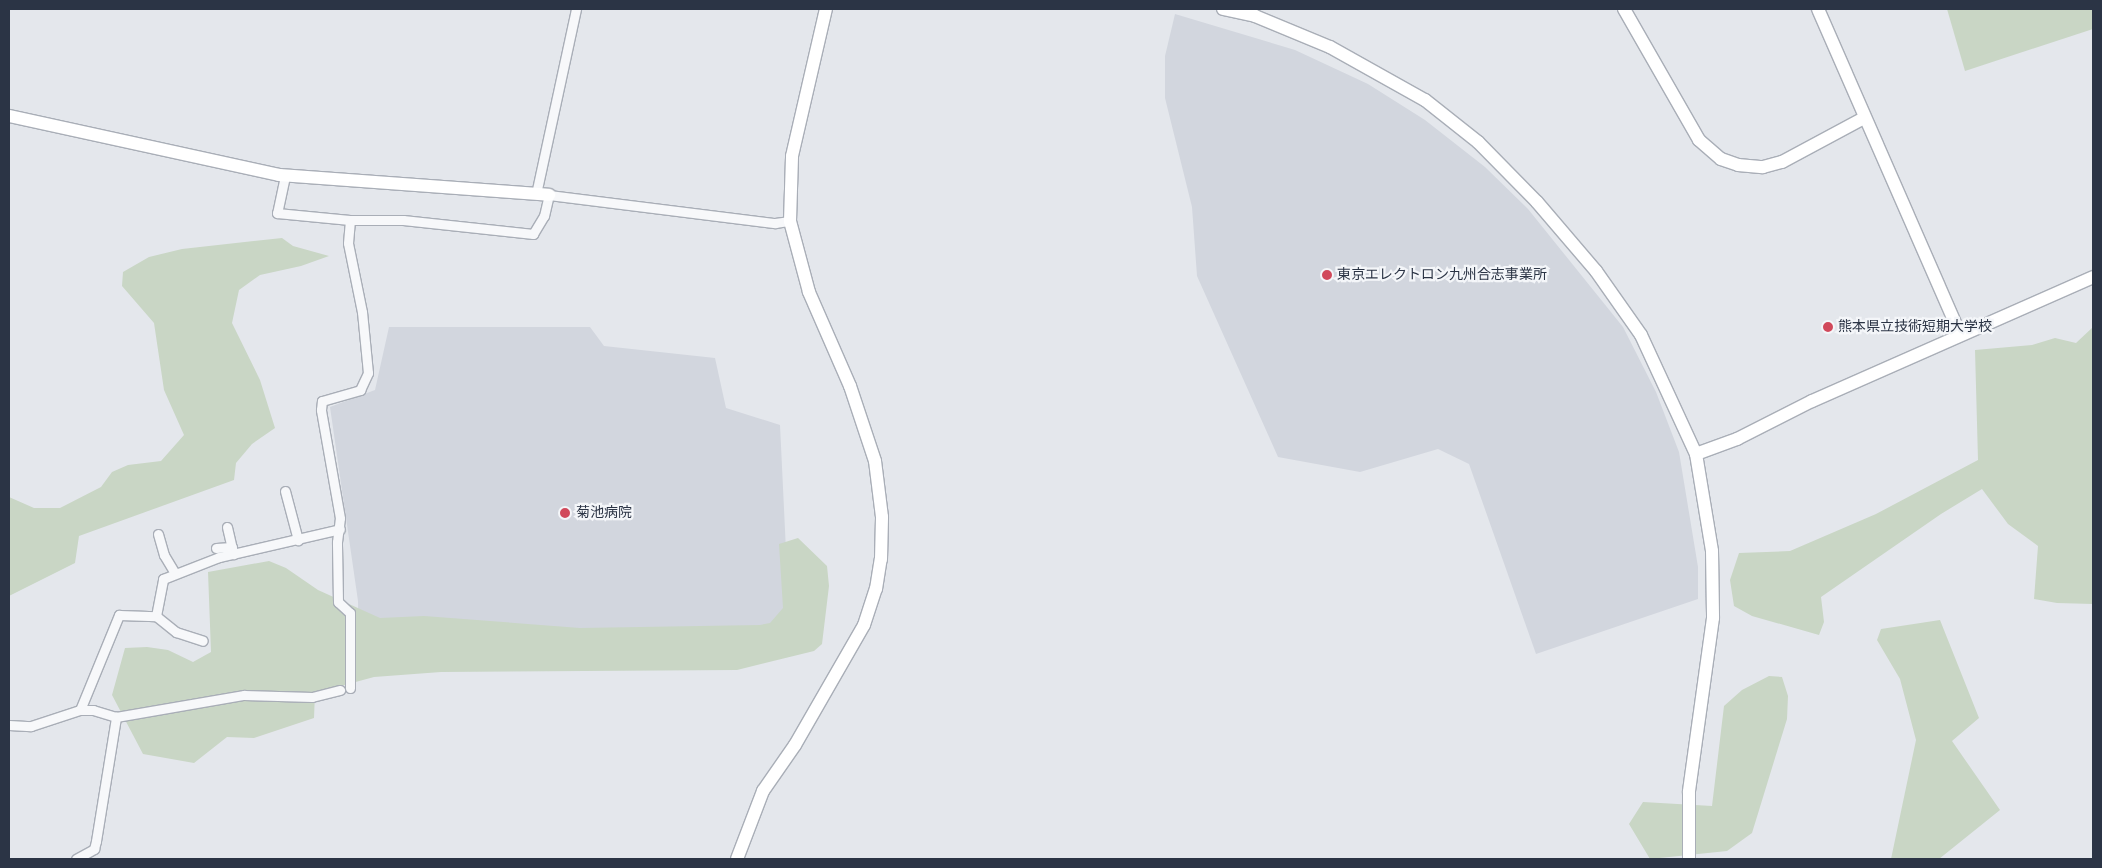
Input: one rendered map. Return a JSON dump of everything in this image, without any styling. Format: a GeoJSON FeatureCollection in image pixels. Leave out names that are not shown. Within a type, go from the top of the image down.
{"type":"FeatureCollection","features":[{"type":"Feature","properties":{"kind":"street"},"geometry":{"type":"LineString","coordinates":[[536,194],[576,9]]}},
{"type":"Feature","properties":{"kind":"street"},"geometry":{"type":"LineString","coordinates":[[737,859],[763,791],[795,745],[864,625],[876,589],[880,559],[882,517],[875,461],[850,386],[809,292],[790,221],[792,156],[826,9]]}},
{"type":"Feature","properties":{"kind":"street"},"geometry":{"type":"LineString","coordinates":[[1223,9],[1256,12],[1330,46],[1425,100],[1478,142],[1570,239],[1621,305],[1663,376],[1696,454],[1712,550],[1713,618],[1689,792],[1689,859]]}},
{"type":"Feature","properties":{"kind":"street"},"geometry":{"type":"LineString","coordinates":[[1624,9],[1699,140],[1721,159],[1738,165],[1763,167],[1782,162],[1864,118]]}},
{"type":"Feature","properties":{"kind":"street"},"geometry":{"type":"LineString","coordinates":[[1818,9],[1960,334]]}},
{"type":"Feature","properties":{"kind":"street"},"geometry":{"type":"LineString","coordinates":[[9,116],[285,176],[550,195],[775,222],[790,221]]}},
{"type":"Feature","properties":{"kind":"street"},"geometry":{"type":"LineString","coordinates":[[285,176],[277,213],[350,220],[404,220],[532,234],[544,216],[550,195]]}},
{"type":"Feature","properties":{"kind":"street"},"geometry":{"type":"LineString","coordinates":[[350,220],[348,242],[362,312],[368,373],[360,390],[322,401],[321,410],[340,529],[337,542],[338,602],[350,613],[350,688]]}},
{"type":"Feature","properties":{"kind":"street"},"geometry":{"type":"LineString","coordinates":[[1696,454],[1737,439],[1960,334],[2093,277]]}},
{"type":"Feature","properties":{"kind":"street"},"geometry":{"type":"LineString","coordinates":[[285,491],[298,540]]}},
{"type":"Feature","properties":{"kind":"street"},"geometry":{"type":"LineString","coordinates":[[227,527],[233,551]]}},
{"type":"Feature","properties":{"kind":"street"},"geometry":{"type":"LineString","coordinates":[[156,616],[163,579],[233,551],[298,540],[340,529]]}},
{"type":"Feature","properties":{"kind":"street"},"geometry":{"type":"LineString","coordinates":[[158,534],[164,555],[175,574]]}},
{"type":"Feature","properties":{"kind":"street"},"geometry":{"type":"LineString","coordinates":[[216,548],[233,551]]}},
{"type":"Feature","properties":{"kind":"street"},"geometry":{"type":"LineString","coordinates":[[80,710],[119,615],[156,616],[176,632],[203,641]]}},
{"type":"Feature","properties":{"kind":"street"},"geometry":{"type":"LineString","coordinates":[[9,725],[31,726],[80,710],[93,710],[116,717],[244,696],[312,696],[340,690]]}},
{"type":"Feature","properties":{"kind":"street"},"geometry":{"type":"LineString","coordinates":[[76,859],[94,849],[116,717]]}},
{"type":"Feature","properties":{"kind":"shaded area"},"geometry":{"type":"Polygon","coordinates":[[[1175,14],[1295,50],[1368,84],[1425,120],[1485,167],[1528,209],[1623,327],[1656,392],[1679,452],[1698,567],[1698,599],[1536,654],[1469,464],[1438,449],[1360,472],[1278,457],[1197,276],[1192,207],[1165,98],[1165,56],[1175,14]]]}},
{"type":"Feature","properties":{"kind":"shaded area","name":"菊池病院"},"geometry":{"type":"Polygon","coordinates":[[[389,327],[590,327],[604,346],[715,358],[726,408],[780,425],[791,655],[359,674],[358,601],[330,407],[375,390],[389,327]]]}},
{"type":"Feature","properties":{"kind":"green space"},"geometry":{"type":"Polygon","coordinates":[[[1947,9],[2093,9],[2093,29],[1965,71],[1947,9]]]}},
{"type":"Feature","properties":{"kind":"green space"},"geometry":{"type":"Polygon","coordinates":[[[282,238],[293,246],[329,256],[301,266],[260,275],[239,290],[232,323],[260,380],[275,428],[252,444],[236,463],[234,480],[79,536],[75,563],[9,596],[9,497],[34,508],[60,508],[101,487],[112,472],[128,465],[161,461],[184,435],[164,390],[154,323],[122,286],[123,272],[149,257],[182,249],[282,238]]]}},
{"type":"Feature","properties":{"kind":"green space"},"geometry":{"type":"Polygon","coordinates":[[[2093,327],[2093,604],[2057,603],[2034,599],[2038,546],[2008,524],[1982,489],[1941,514],[1821,597],[1824,622],[1819,635],[1752,616],[1734,606],[1730,580],[1739,553],[1790,551],[1876,514],[1978,460],[1975,350],[2032,345],[2055,338],[2076,343],[2093,327]]]}},
{"type":"Feature","properties":{"kind":"green space"},"geometry":{"type":"Polygon","coordinates":[[[798,538],[827,566],[829,586],[822,644],[814,651],[737,670],[441,672],[374,677],[315,693],[314,718],[254,738],[227,737],[194,763],[143,754],[112,695],[125,648],[147,647],[168,650],[193,662],[211,652],[208,572],[269,561],[286,568],[318,590],[380,618],[424,616],[580,628],[760,625],[770,623],[783,608],[779,544],[798,538]]]}},
{"type":"Feature","properties":{"kind":"green space"},"geometry":{"type":"Polygon","coordinates":[[[1940,620],[1979,718],[1952,741],[2000,810],[1939,859],[1891,859],[1916,740],[1900,679],[1877,640],[1881,629],[1940,620]]]}},
{"type":"Feature","properties":{"kind":"green space"},"geometry":{"type":"Polygon","coordinates":[[[1769,676],[1782,677],[1788,696],[1787,719],[1752,833],[1727,851],[1650,859],[1629,824],[1643,802],[1712,806],[1724,706],[1742,690],[1769,676]]]}},
{"type":"Feature","properties":{"kind":"place","name":"東京エレクトロン九州合志事業所"},"geometry":{"type":"Point","coordinates":[1327,275]}},
{"type":"Feature","properties":{"kind":"place","name":"熊本県立技術短期大学校"},"geometry":{"type":"Point","coordinates":[1828,327]}},
{"type":"Feature","properties":{"kind":"place","name":"菊池病院"},"geometry":{"type":"Point","coordinates":[565,513]}}]}
